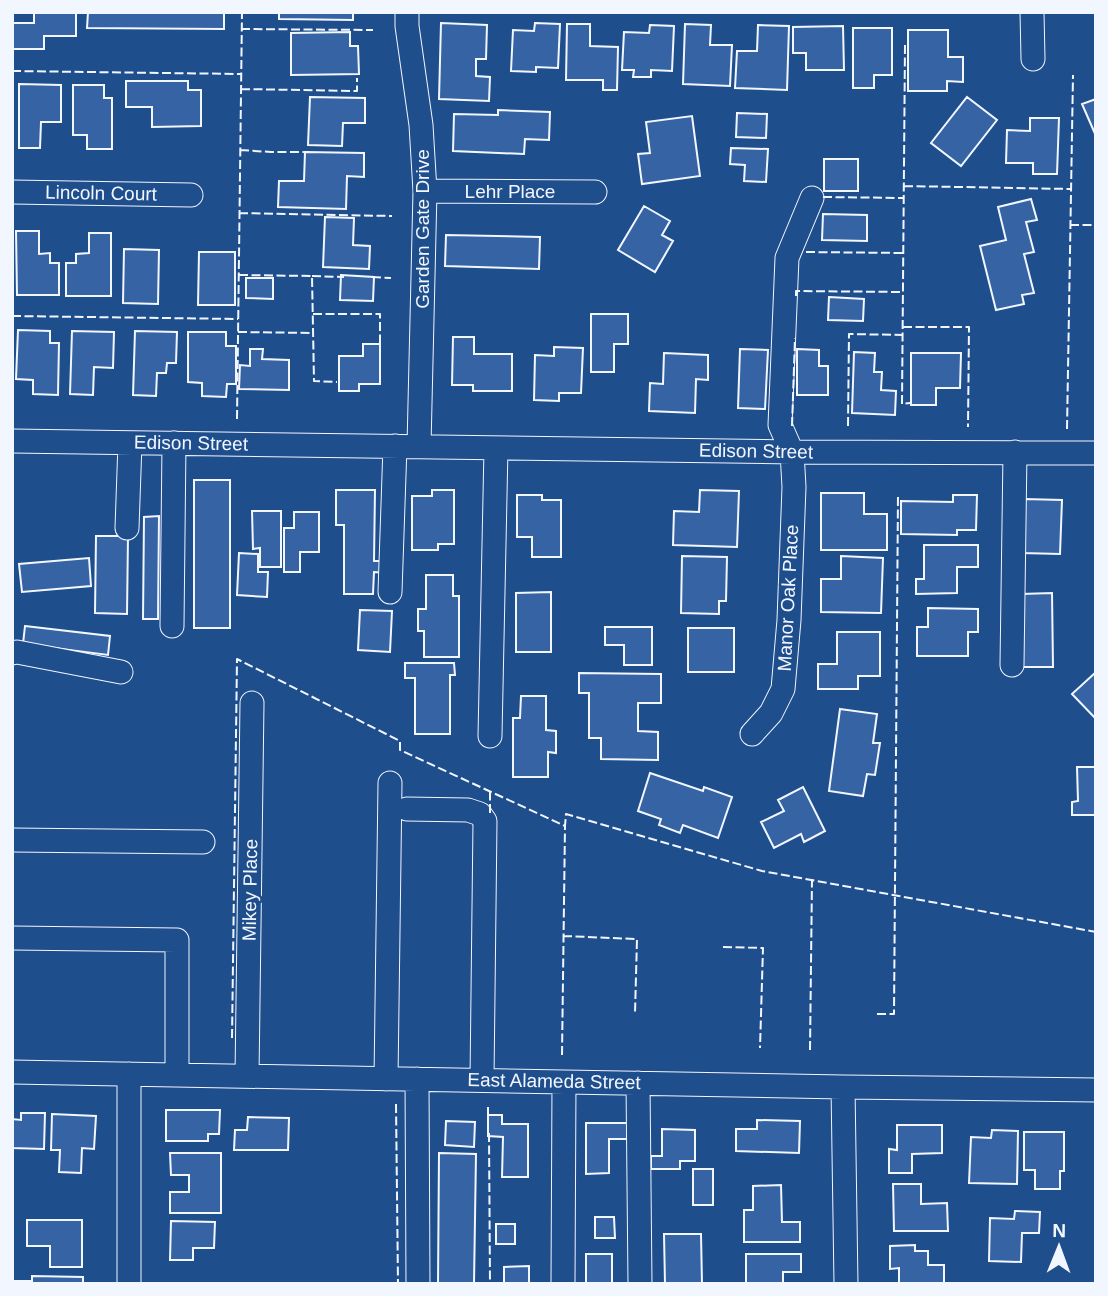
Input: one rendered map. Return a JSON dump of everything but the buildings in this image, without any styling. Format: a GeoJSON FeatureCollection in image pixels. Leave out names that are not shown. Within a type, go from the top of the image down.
{"type":"FeatureCollection","features":[{"type":"Feature","properties":{"kind":"street","name":"Garden Gate Drive"},"geometry":{"type":"LineString","coordinates":[[407,12],[421,125],[425,191],[419,446]]}},
{"type":"Feature","properties":{"kind":"street"},"geometry":{"type":"LineString","coordinates":[[1032,12],[1032,59]]}},
{"type":"Feature","properties":{"kind":"street","name":"Lehr Place"},"geometry":{"type":"LineString","coordinates":[[425,191],[595,192]]}},
{"type":"Feature","properties":{"kind":"street","name":"Lincoln Court"},"geometry":{"type":"LineString","coordinates":[[12,192],[191,195]]}},
{"type":"Feature","properties":{"kind":"street","name":"Manor Oak Place"},"geometry":{"type":"LineString","coordinates":[[752,734],[771,713],[783,689],[789,620],[794,487],[792,452],[780,425],[787,258],[812,198]]}},
{"type":"Feature","properties":{"kind":"street","name":"Edison Street"},"geometry":{"type":"LineString","coordinates":[[12,441],[792,452],[1096,453]]}},
{"type":"Feature","properties":{"kind":"street"},"geometry":{"type":"LineString","coordinates":[[127,528],[130,443]]}},
{"type":"Feature","properties":{"kind":"street"},"geometry":{"type":"LineString","coordinates":[[172,626],[174,443]]}},
{"type":"Feature","properties":{"kind":"street"},"geometry":{"type":"LineString","coordinates":[[390,592],[395,446]]}},
{"type":"Feature","properties":{"kind":"street"},"geometry":{"type":"LineString","coordinates":[[490,736],[496,447]]}},
{"type":"Feature","properties":{"kind":"street"},"geometry":{"type":"LineString","coordinates":[[1012,665],[1015,452]]}},
{"type":"Feature","properties":{"kind":"street"},"geometry":{"type":"LineString","coordinates":[[12,653],[121,672]]}},
{"type":"Feature","properties":{"kind":"street","name":"Mikey Place"},"geometry":{"type":"LineString","coordinates":[[247,1076],[252,703]]}},
{"type":"Feature","properties":{"kind":"street"},"geometry":{"type":"LineString","coordinates":[[386,1079],[390,783]]}},
{"type":"Feature","properties":{"kind":"street"},"geometry":{"type":"LineString","coordinates":[[407,809],[468,810],[480,814],[485,821],[482,1080]]}},
{"type":"Feature","properties":{"kind":"street"},"geometry":{"type":"LineString","coordinates":[[12,840],[203,842]]}},
{"type":"Feature","properties":{"kind":"street"},"geometry":{"type":"LineString","coordinates":[[12,938],[177,940],[177,1075]]}},
{"type":"Feature","properties":{"kind":"street","name":"East Alameda Street"},"geometry":{"type":"LineString","coordinates":[[12,1072],[1096,1090]]}},
{"type":"Feature","properties":{"kind":"street"},"geometry":{"type":"LineString","coordinates":[[129,1074],[129,1284]]}},
{"type":"Feature","properties":{"kind":"street"},"geometry":{"type":"LineString","coordinates":[[417,1079],[418,1284]]}},
{"type":"Feature","properties":{"kind":"street"},"geometry":{"type":"LineString","coordinates":[[563,1284],[564,1082]]}},
{"type":"Feature","properties":{"kind":"street"},"geometry":{"type":"LineString","coordinates":[[638,1083],[640,1284]]}},
{"type":"Feature","properties":{"kind":"street"},"geometry":{"type":"LineString","coordinates":[[843,1087],[846,1284]]}},
{"type":"Feature","properties":{"kind":"fence"},"geometry":{"type":"LineString","coordinates":[[237,419],[242,12]]}},
{"type":"Feature","properties":{"kind":"fence"},"geometry":{"type":"LineString","coordinates":[[241,29],[373,30]]}},
{"type":"Feature","properties":{"kind":"fence"},"geometry":{"type":"LineString","coordinates":[[905,45],[902,404],[910,403]]}},
{"type":"Feature","properties":{"kind":"fence"},"geometry":{"type":"LineString","coordinates":[[12,71],[241,74]]}},
{"type":"Feature","properties":{"kind":"fence"},"geometry":{"type":"LineString","coordinates":[[1067,429],[1073,75]]}},
{"type":"Feature","properties":{"kind":"fence"},"geometry":{"type":"LineString","coordinates":[[241,89],[357,91],[357,78]]}},
{"type":"Feature","properties":{"kind":"fence"},"geometry":{"type":"LineString","coordinates":[[240,150],[310,152]]}},
{"type":"Feature","properties":{"kind":"fence"},"geometry":{"type":"LineString","coordinates":[[904,186],[1071,189]]}},
{"type":"Feature","properties":{"kind":"fence"},"geometry":{"type":"LineString","coordinates":[[823,197],[904,198]]}},
{"type":"Feature","properties":{"kind":"fence"},"geometry":{"type":"LineString","coordinates":[[239,213],[392,216]]}},
{"type":"Feature","properties":{"kind":"fence"},"geometry":{"type":"LineString","coordinates":[[1070,225],[1096,225]]}},
{"type":"Feature","properties":{"kind":"fence"},"geometry":{"type":"LineString","coordinates":[[806,252],[903,253]]}},
{"type":"Feature","properties":{"kind":"fence"},"geometry":{"type":"LineString","coordinates":[[239,275],[312,276],[314,381],[337,382]]}},
{"type":"Feature","properties":{"kind":"fence"},"geometry":{"type":"LineString","coordinates":[[312,276],[344,277]]}},
{"type":"Feature","properties":{"kind":"fence"},"geometry":{"type":"LineString","coordinates":[[372,277],[391,278]]}},
{"type":"Feature","properties":{"kind":"fence"},"geometry":{"type":"LineString","coordinates":[[796,296],[796,291],[903,292]]}},
{"type":"Feature","properties":{"kind":"fence"},"geometry":{"type":"LineString","coordinates":[[313,314],[380,314],[380,347]]}},
{"type":"Feature","properties":{"kind":"fence"},"geometry":{"type":"LineString","coordinates":[[12,316],[238,319]]}},
{"type":"Feature","properties":{"kind":"fence"},"geometry":{"type":"LineString","coordinates":[[903,327],[969,327],[968,427]]}},
{"type":"Feature","properties":{"kind":"fence"},"geometry":{"type":"LineString","coordinates":[[238,332],[313,333]]}},
{"type":"Feature","properties":{"kind":"fence"},"geometry":{"type":"LineString","coordinates":[[848,426],[849,334],[903,335]]}},
{"type":"Feature","properties":{"kind":"fence"},"geometry":{"type":"LineString","coordinates":[[792,426],[795,338]]}},
{"type":"Feature","properties":{"kind":"fence"},"geometry":{"type":"LineString","coordinates":[[877,1014],[894,1014],[898,495]]}},
{"type":"Feature","properties":{"kind":"fence"},"geometry":{"type":"LineString","coordinates":[[232,1038],[237,659],[400,741],[400,750],[565,826],[566,814],[762,871],[1096,932]]}},
{"type":"Feature","properties":{"kind":"fence"},"geometry":{"type":"LineString","coordinates":[[490,792],[490,813]]}},
{"type":"Feature","properties":{"kind":"fence"},"geometry":{"type":"LineString","coordinates":[[562,1055],[565,826]]}},
{"type":"Feature","properties":{"kind":"fence"},"geometry":{"type":"LineString","coordinates":[[810,1050],[812,879]]}},
{"type":"Feature","properties":{"kind":"fence"},"geometry":{"type":"LineString","coordinates":[[563,936],[637,939],[635,1013]]}},
{"type":"Feature","properties":{"kind":"fence"},"geometry":{"type":"LineString","coordinates":[[723,947],[763,948],[760,1048]]}},
{"type":"Feature","properties":{"kind":"fence"},"geometry":{"type":"LineString","coordinates":[[396,1104],[398,1284]]}},
{"type":"Feature","properties":{"kind":"fence"},"geometry":{"type":"LineString","coordinates":[[488,1107],[488,1119]]}},
{"type":"Feature","properties":{"kind":"fence"},"geometry":{"type":"LineString","coordinates":[[489,1133],[490,1284]]}}]}
